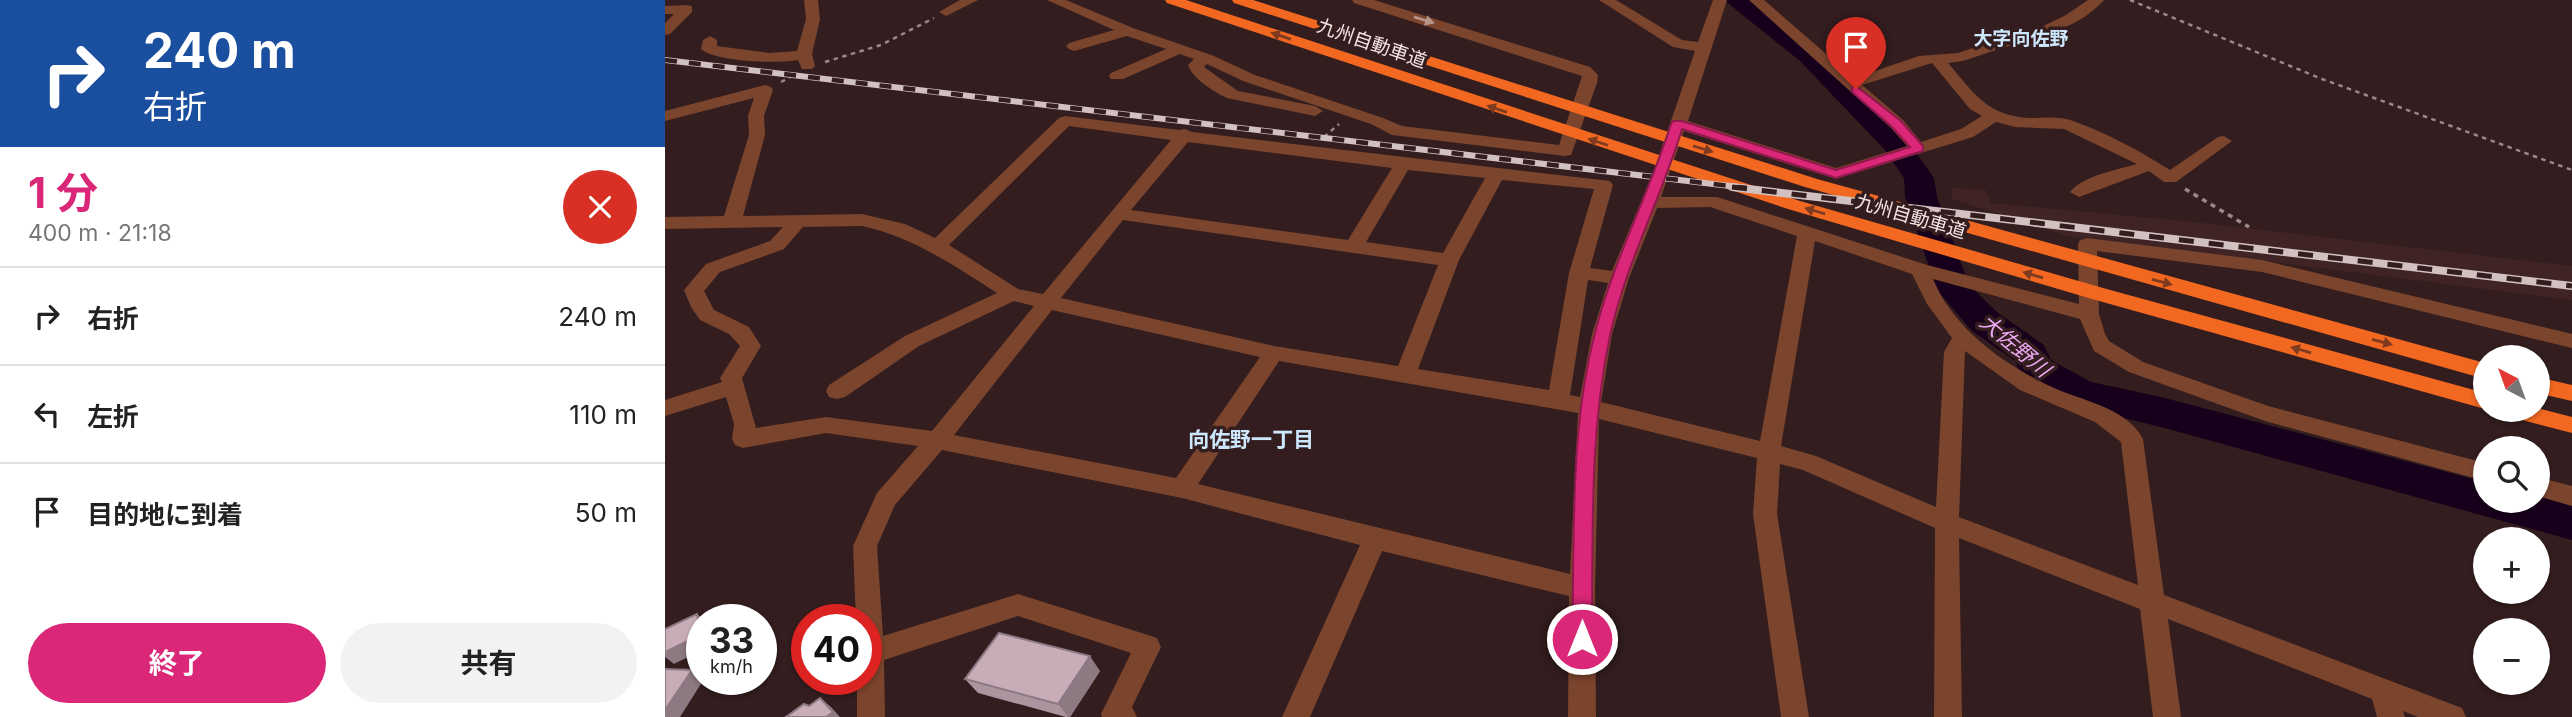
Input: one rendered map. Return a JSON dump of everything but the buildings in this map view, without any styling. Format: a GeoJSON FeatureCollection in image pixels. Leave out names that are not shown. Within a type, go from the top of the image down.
{"type":"FeatureCollection","features":[{"type":"Feature","properties":{"kind":"highway","name":"九州自動車道"},"geometry":{"type":"LineString","coordinates":[[1172,0],[2094,304],[2473,398]]}},
{"type":"Feature","properties":{"kind":"highway","name":"九州自動車道"},"geometry":{"type":"LineString","coordinates":[[1239,0],[1811,183],[2473,368]]}},
{"type":"Feature","properties":{"kind":"highway"},"geometry":{"type":"LineString","coordinates":[[2550,388],[2572,393]]}},
{"type":"Feature","properties":{"kind":"highway"},"geometry":{"type":"LineString","coordinates":[[2550,419],[2572,425]]}},
{"type":"Feature","properties":{"kind":"street"},"geometry":{"type":"LineString","coordinates":[[710,40],[709,49],[806,61],[813,19],[811,0]]}},
{"type":"Feature","properties":{"kind":"street"},"geometry":{"type":"LineString","coordinates":[[946,12],[971,0]]}},
{"type":"Feature","properties":{"kind":"street"},"geometry":{"type":"LineString","coordinates":[[1054,0],[1128,31],[1206,58],[1196,65],[1196,68],[1221,89],[1233,95],[1352,116],[1398,131],[1565,151],[1590,75],[1585,70],[1359,0]]}},
{"type":"Feature","properties":{"kind":"street"},"geometry":{"type":"LineString","coordinates":[[1606,0],[1678,44],[1705,48]]}},
{"type":"Feature","properties":{"kind":"street"},"geometry":{"type":"LineString","coordinates":[[1582,717],[1582,588],[1589,409],[1602,334],[1619,278],[1650,203],[1720,0]]}},
{"type":"Feature","properties":{"kind":"street"},"geometry":{"type":"LineString","coordinates":[[1756,0],[1897,124],[1918,149]]}},
{"type":"Feature","properties":{"kind":"street"},"geometry":{"type":"LineString","coordinates":[[1851,84],[1924,59],[1960,58],[1992,46],[2033,36],[2097,0]]}},
{"type":"Feature","properties":{"kind":"street"},"geometry":{"type":"LineString","coordinates":[[665,10],[687,9],[665,31]]}},
{"type":"Feature","properties":{"kind":"street"},"geometry":{"type":"LineString","coordinates":[[1075,46],[1128,31]]}},
{"type":"Feature","properties":{"kind":"street"},"geometry":{"type":"LineString","coordinates":[[1117,76],[1179,49]]}},
{"type":"Feature","properties":{"kind":"street"},"geometry":{"type":"LineString","coordinates":[[1936,58],[1976,106],[1994,116],[2015,122],[2067,124],[2105,140],[2170,178],[2224,141]]}},
{"type":"Feature","properties":{"kind":"street"},"geometry":{"type":"LineString","coordinates":[[665,116],[765,90]]}},
{"type":"Feature","properties":{"kind":"street"},"geometry":{"type":"LineString","coordinates":[[732,221],[757,135],[756,116],[765,90]]}},
{"type":"Feature","properties":{"kind":"street"},"geometry":{"type":"LineString","coordinates":[[1677,124],[1836,174],[1968,133],[1994,116]]}},
{"type":"Feature","properties":{"kind":"street"},"geometry":{"type":"LineString","coordinates":[[937,246],[1065,121],[1185,134],[1403,164],[1604,185],[1579,273],[1558,400]]}},
{"type":"Feature","properties":{"kind":"street"},"geometry":{"type":"LineString","coordinates":[[868,604],[865,546],[885,500],[937,440],[1185,134]]}},
{"type":"Feature","properties":{"kind":"street"},"geometry":{"type":"LineString","coordinates":[[1354,246],[1403,164]]}},
{"type":"Feature","properties":{"kind":"street"},"geometry":{"type":"LineString","coordinates":[[2080,192],[2101,181],[2151,165]]}},
{"type":"Feature","properties":{"kind":"street"},"geometry":{"type":"LineString","coordinates":[[1405,374],[1449,260],[1496,174]]}},
{"type":"Feature","properties":{"kind":"street"},"geometry":{"type":"LineString","coordinates":[[1650,203],[1711,201],[1922,270],[2094,304]]}},
{"type":"Feature","properties":{"kind":"street"},"geometry":{"type":"LineString","coordinates":[[1118,214],[1449,260]]}},
{"type":"Feature","properties":{"kind":"street"},"geometry":{"type":"LineString","coordinates":[[665,223],[862,220],[898,228],[937,246],[1012,294],[1274,353],[1558,400],[1808,462],[1947,523],[2152,602],[2387,704],[2452,717]]}},
{"type":"Feature","properties":{"kind":"street"},"geometry":{"type":"LineString","coordinates":[[798,221],[777,244],[713,268],[694,290],[701,309],[709,317],[742,331],[751,346],[731,379],[745,424],[743,439],[826,425],[937,440],[1182,489],[1375,539],[1582,588]]}},
{"type":"Feature","properties":{"kind":"street"},"geometry":{"type":"LineString","coordinates":[[1795,717],[1765,514],[1769,452],[1807,234]]}},
{"type":"Feature","properties":{"kind":"street"},"geometry":{"type":"LineString","coordinates":[[2473,469],[2265,414],[2136,367],[2101,346],[2087,244],[2264,265],[2572,341]]}},
{"type":"Feature","properties":{"kind":"street"},"geometry":{"type":"LineString","coordinates":[[1922,270],[1921,277],[1939,309],[1981,355],[2043,392],[2120,423],[2132,439],[2167,717]]}},
{"type":"Feature","properties":{"kind":"street"},"geometry":{"type":"LineString","coordinates":[[1579,273],[1619,278]]}},
{"type":"Feature","properties":{"kind":"street"},"geometry":{"type":"LineString","coordinates":[[837,391],[912,341],[1012,294]]}},
{"type":"Feature","properties":{"kind":"street"},"geometry":{"type":"LineString","coordinates":[[1948,717],[1947,523],[1954,352],[1963,336]]}},
{"type":"Feature","properties":{"kind":"street"},"geometry":{"type":"LineString","coordinates":[[1182,489],[1274,353]]}},
{"type":"Feature","properties":{"kind":"street"},"geometry":{"type":"LineString","coordinates":[[665,408],[732,387]]}},
{"type":"Feature","properties":{"kind":"street"},"geometry":{"type":"LineString","coordinates":[[2550,490],[2572,496]]}},
{"type":"Feature","properties":{"kind":"street"},"geometry":{"type":"LineString","coordinates":[[1296,717],[1375,539]]}},
{"type":"Feature","properties":{"kind":"street"},"geometry":{"type":"LineString","coordinates":[[882,648],[1018,605],[1149,647],[1115,714],[1123,717]]}},
{"type":"Feature","properties":{"kind":"street"},"geometry":{"type":"LineString","coordinates":[[871,695],[871,717]]}},
{"type":"Feature","properties":{"kind":"path"},"geometry":{"type":"LineString","coordinates":[[2130,0],[2322,79],[2572,170]]}},
{"type":"Feature","properties":{"kind":"path"},"geometry":{"type":"LineString","coordinates":[[765,90],[806,61],[881,45],[946,12]]}},
{"type":"Feature","properties":{"kind":"path"},"geometry":{"type":"LineString","coordinates":[[1311,151],[1352,116]]}},
{"type":"Feature","properties":{"kind":"path"},"geometry":{"type":"LineString","coordinates":[[2170,178],[2197,198],[2249,227]]}},
{"type":"Feature","properties":{"kind":"shaded area"},"geometry":{"type":"Polygon","coordinates":[[[1951,188],[1986,190],[1991,203],[2194,222],[2572,266],[2572,300],[2068,236],[1952,199],[1951,188]]]}},
{"type":"Feature","properties":{"kind":"waterway","name":"大佐野川"},"geometry":{"type":"LineString","coordinates":[[1736,0],[1753,9],[1809,55],[1895,143],[1919,178],[1921,197],[1954,290],[1985,322],[2031,354],[2036,368],[2081,394],[2161,412],[2473,496]]}},
{"type":"Feature","properties":{"kind":"waterway","name":"大佐野川"},"geometry":{"type":"LineString","coordinates":[[2536,513],[2572,523]]}},
{"type":"Feature","properties":{"kind":"railway"},"geometry":{"type":"LineString","coordinates":[[665,60],[1747,188]]}},
{"type":"Feature","properties":{"kind":"railway"},"geometry":{"type":"LineString","coordinates":[[1732,187],[2572,286]]}},
{"type":"Feature","properties":{"kind":"district","name":"大字向佐野"},"geometry":{"type":"Point","coordinates":[2021,38]}},
{"type":"Feature","properties":{"kind":"district","name":"向佐野一丁目"},"geometry":{"type":"Point","coordinates":[1251,440]}},
{"type":"Feature","properties":{"kind":"route"},"geometry":{"type":"LineString","coordinates":[[1582,639],[1586,444],[1602,334],[1619,278],[1660,178],[1677,124],[1836,174],[1887,156],[1918,149],[1897,124],[1856,89]]}}]}
